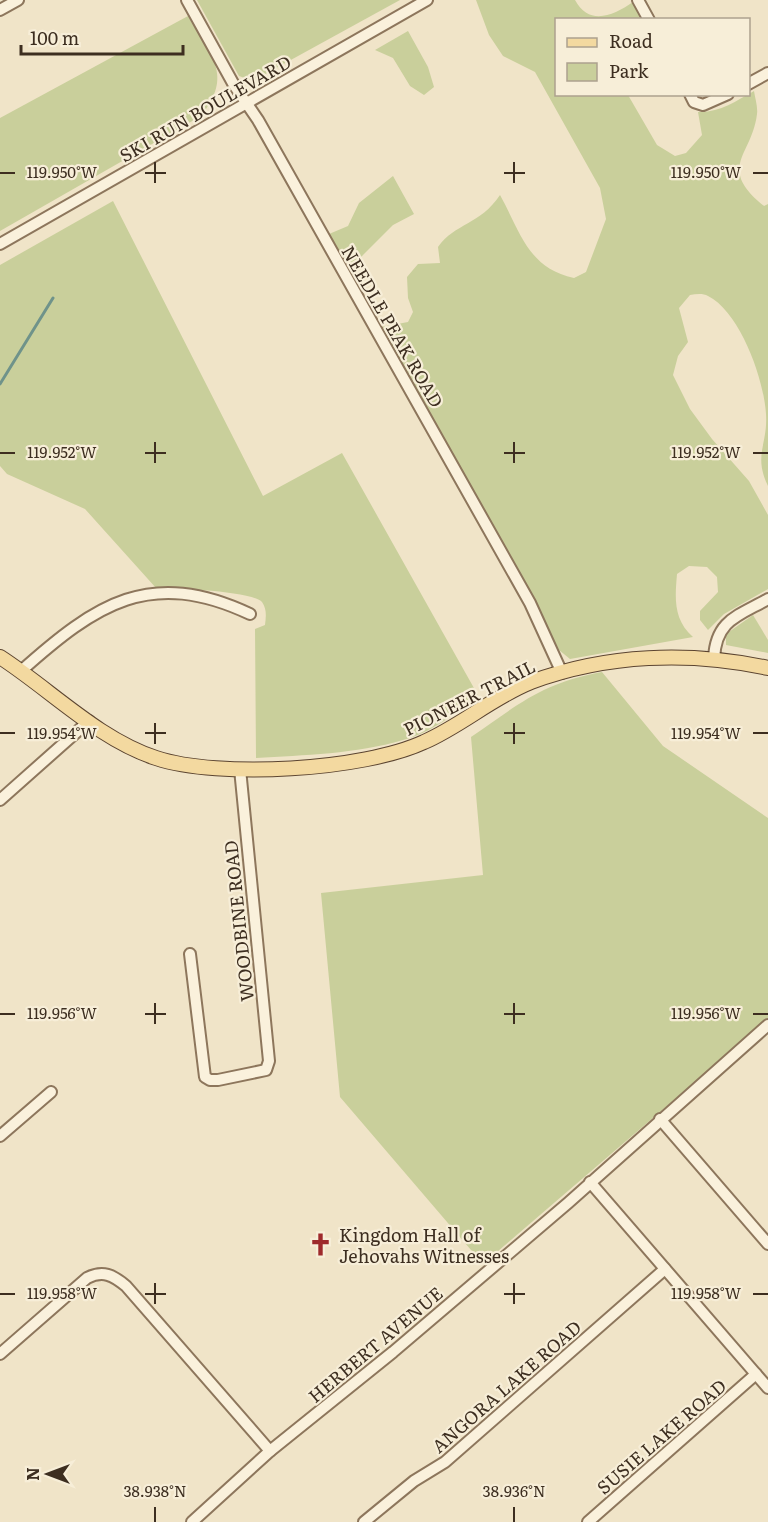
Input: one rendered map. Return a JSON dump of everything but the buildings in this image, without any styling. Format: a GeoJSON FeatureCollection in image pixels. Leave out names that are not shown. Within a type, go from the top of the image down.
{"type":"FeatureCollection","features":[{"type":"Feature","properties":{"kind":"main road","name":"PIONEER TRAIL"},"geometry":{"type":"LineString","coordinates":[[0,657],[89,721],[123,743],[154,758],[182,765],[240,769],[316,765],[403,749],[442,734],[529,683],[562,673],[640,658],[714,658],[768,668]]}},
{"type":"Feature","properties":{"kind":"street"},"geometry":{"type":"LineString","coordinates":[[0,10],[18,0]]}},
{"type":"Feature","properties":{"kind":"street","name":"NEEDLE PEAK ROAD"},"geometry":{"type":"LineString","coordinates":[[187,0],[530,603],[562,673]]}},
{"type":"Feature","properties":{"kind":"street","name":"SKI RUN BOULEVARD"},"geometry":{"type":"LineString","coordinates":[[0,244],[427,0]]}},
{"type":"Feature","properties":{"kind":"street"},"geometry":{"type":"LineString","coordinates":[[638,0],[648,18]]}},
{"type":"Feature","properties":{"kind":"street"},"geometry":{"type":"LineString","coordinates":[[750,83],[768,74]]}},
{"type":"Feature","properties":{"kind":"street"},"geometry":{"type":"LineString","coordinates":[[691,96],[694,102],[703,105],[723,96]]}},
{"type":"Feature","properties":{"kind":"street"},"geometry":{"type":"LineString","coordinates":[[21,671],[60,636],[95,612],[126,598],[151,594],[185,594],[218,599],[250,614]]}},
{"type":"Feature","properties":{"kind":"street"},"geometry":{"type":"LineString","coordinates":[[714,658],[719,630],[729,621],[768,599]]}},
{"type":"Feature","properties":{"kind":"street"},"geometry":{"type":"LineString","coordinates":[[0,800],[89,721]]}},
{"type":"Feature","properties":{"kind":"street","name":"WOODBINE ROAD"},"geometry":{"type":"LineString","coordinates":[[190,954],[205,1077],[218,1080],[266,1070],[269,1061],[240,769]]}},
{"type":"Feature","properties":{"kind":"street","name":"HERBERT AVENUE"},"geometry":{"type":"LineString","coordinates":[[192,1522],[270,1451],[393,1352],[768,1025]]}},
{"type":"Feature","properties":{"kind":"street"},"geometry":{"type":"LineString","coordinates":[[0,1136],[51,1092]]}},
{"type":"Feature","properties":{"kind":"street"},"geometry":{"type":"LineString","coordinates":[[660,1119],[768,1244]]}},
{"type":"Feature","properties":{"kind":"street"},"geometry":{"type":"LineString","coordinates":[[590,1182],[768,1388]]}},
{"type":"Feature","properties":{"kind":"street","name":"ANGORA LAKE ROAD"},"geometry":{"type":"LineString","coordinates":[[364,1522],[414,1481],[445,1462],[665,1269]]}},
{"type":"Feature","properties":{"kind":"street"},"geometry":{"type":"LineString","coordinates":[[0,1354],[87,1278],[102,1274],[110,1275],[126,1286],[270,1451]]}},
{"type":"Feature","properties":{"kind":"street","name":"SUSIE LAKE ROAD"},"geometry":{"type":"LineString","coordinates":[[588,1522],[756,1374]]}},
{"type":"Feature","properties":{"kind":"green space"},"geometry":{"type":"Polygon","coordinates":[[[197,0],[400,0],[258,78],[250,80],[239,76],[197,0]]]}},
{"type":"Feature","properties":{"kind":"green space"},"geometry":{"type":"Polygon","coordinates":[[[476,0],[575,0],[581,8],[594,16],[610,14],[633,2],[641,18],[555,18],[555,96],[629,96],[657,145],[675,156],[686,153],[702,135],[698,112],[713,111],[745,96],[750,96],[754,91],[757,114],[739,171],[750,193],[764,206],[768,204],[768,486],[761,458],[766,414],[761,383],[740,331],[720,304],[706,295],[690,295],[679,308],[688,342],[678,356],[673,375],[690,409],[712,439],[749,481],[768,515],[768,589],[724,614],[708,630],[700,620],[700,611],[718,592],[717,577],[707,567],[689,566],[677,574],[676,600],[682,623],[693,637],[570,659],[559,650],[507,550],[381,327],[408,322],[413,312],[408,298],[407,277],[418,264],[440,263],[438,247],[445,239],[484,212],[500,195],[521,235],[536,257],[558,273],[574,278],[586,272],[606,219],[600,188],[535,72],[503,56],[489,35],[476,0]]]}},
{"type":"Feature","properties":{"kind":"green space"},"geometry":{"type":"Polygon","coordinates":[[[188,16],[216,66],[216,88],[201,116],[0,231],[0,118],[188,16]]]}},
{"type":"Feature","properties":{"kind":"green space"},"geometry":{"type":"Polygon","coordinates":[[[408,31],[428,67],[434,87],[424,95],[410,86],[393,58],[375,50],[408,31]]]}},
{"type":"Feature","properties":{"kind":"green space"},"geometry":{"type":"Polygon","coordinates":[[[393,176],[414,214],[393,225],[349,269],[329,234],[348,226],[359,203],[393,176]]]}},
{"type":"Feature","properties":{"kind":"green space"},"geometry":{"type":"Polygon","coordinates":[[[113,201],[263,496],[342,453],[479,697],[452,716],[413,737],[385,745],[311,755],[256,758],[255,629],[265,625],[266,616],[262,602],[244,595],[229,593],[156,588],[85,509],[7,474],[0,466],[0,265],[113,201]]]}},
{"type":"Feature","properties":{"kind":"green space"},"geometry":{"type":"Polygon","coordinates":[[[753,615],[768,640],[768,653],[726,645],[726,634],[753,615]]]}},
{"type":"Feature","properties":{"kind":"green space"},"geometry":{"type":"Polygon","coordinates":[[[602,672],[663,746],[768,818],[768,1019],[483,1264],[340,1097],[321,893],[483,875],[471,737],[532,696],[563,682],[602,672]]]}},
{"type":"Feature","properties":{"kind":"waterway"},"geometry":{"type":"LineString","coordinates":[[0,384],[53,298]]}},
{"type":"Feature","properties":{"kind":"place","name":"Kingdom Hall of Jehovahs Witnesses"},"geometry":{"type":"Point","coordinates":[321,1244]}}]}
